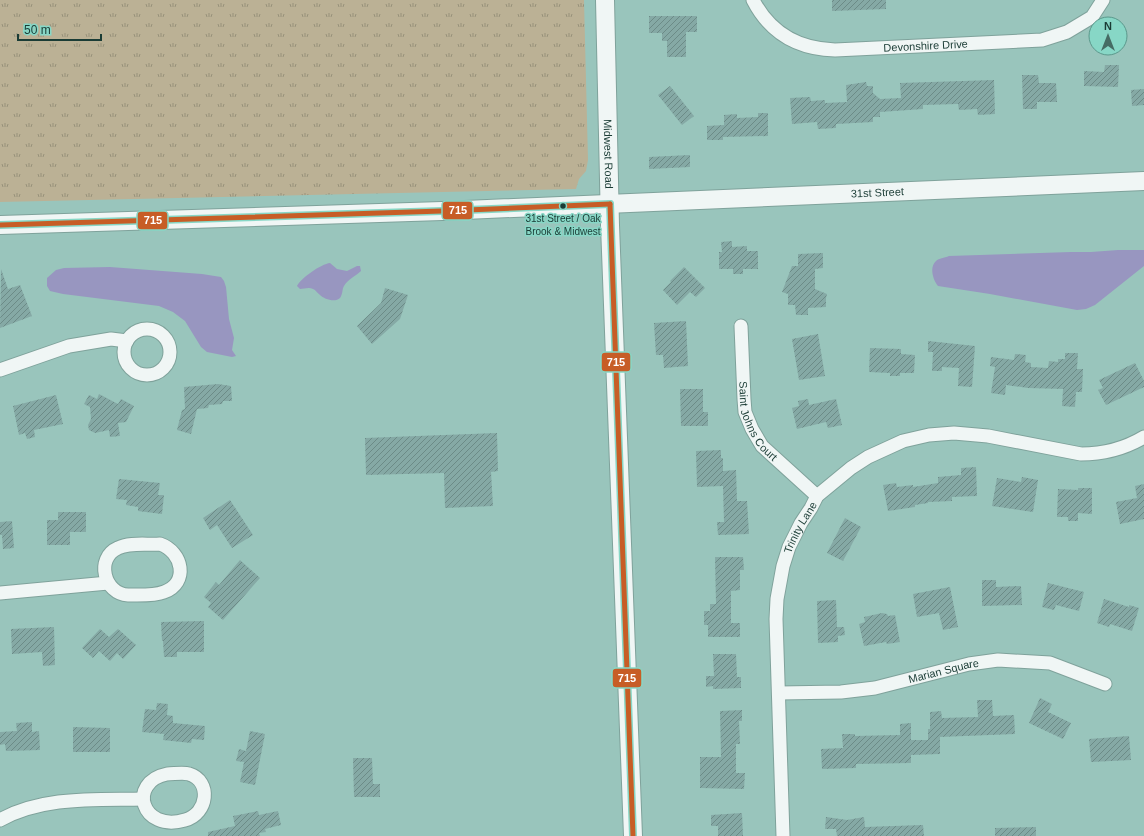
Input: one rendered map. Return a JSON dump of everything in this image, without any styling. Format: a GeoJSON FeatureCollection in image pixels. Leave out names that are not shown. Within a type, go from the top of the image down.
{"type":"FeatureCollection","features":[{"type":"Feature","properties":{"kind":"main road","name":"Midwest Road"},"geometry":{"type":"LineString","coordinates":[[605,0],[610,204],[633,836]]}},
{"type":"Feature","properties":{"kind":"main road","name":"31st Street"},"geometry":{"type":"LineString","coordinates":[[0,225],[428,212],[1144,181]]}},
{"type":"Feature","properties":{"kind":"street","name":"Devonshire Drive"},"geometry":{"type":"LineString","coordinates":[[753,0],[767,22],[787,37],[809,48],[835,50],[1042,40],[1067,32],[1092,17],[1103,0]]}},
{"type":"Feature","properties":{"kind":"street","name":"Saint Johns Court"},"geometry":{"type":"LineString","coordinates":[[741,326],[745,412],[752,429],[762,446],[817,496]]}},
{"type":"Feature","properties":{"kind":"street"},"geometry":{"type":"LineString","coordinates":[[0,370],[68,346],[110,339],[127,341]]}},
{"type":"Feature","properties":{"kind":"street","name":"Trinity Lane"},"geometry":{"type":"LineString","coordinates":[[784,836],[776,599],[779,580],[791,542],[817,496],[850,468],[868,457],[903,441],[929,435],[954,433],[974,434],[1081,454],[1096,454],[1116,450],[1126,447],[1144,437]]}},
{"type":"Feature","properties":{"kind":"street"},"geometry":{"type":"LineString","coordinates":[[160,544],[167,546],[177,556],[180,564],[180,571],[176,584],[170,589],[157,594],[126,595],[116,592],[108,583],[104,574],[106,560],[116,548],[126,545],[160,544]]}},
{"type":"Feature","properties":{"kind":"street"},"geometry":{"type":"LineString","coordinates":[[0,593],[108,583]]}},
{"type":"Feature","properties":{"kind":"street","name":"Marian Square"},"geometry":{"type":"LineString","coordinates":[[779,693],[841,692],[876,688],[969,664],[998,660],[1050,663],[1105,684]]}},
{"type":"Feature","properties":{"kind":"street"},"geometry":{"type":"LineString","coordinates":[[168,774],[188,774],[194,776],[200,782],[204,796],[201,809],[192,818],[183,821],[167,822],[155,819],[150,815],[146,810],[143,799],[146,789],[152,780],[160,775],[168,774]]}},
{"type":"Feature","properties":{"kind":"street"},"geometry":{"type":"LineString","coordinates":[[0,820],[25,809],[47,803],[143,799]]}},
{"type":"Feature","properties":{"kind":"green space"},"geometry":{"type":"Polygon","coordinates":[[[0,0],[584,0],[588,160],[586,171],[579,179],[576,189],[0,202],[0,0]]]}},
{"type":"Feature","properties":{"kind":"water"},"geometry":{"type":"Polygon","coordinates":[[[1144,250],[1144,266],[1095,305],[1086,309],[1077,310],[938,286],[932,274],[936,261],[949,256],[1144,250]]]}},
{"type":"Feature","properties":{"kind":"water"},"geometry":{"type":"Polygon","coordinates":[[[330,263],[337,269],[347,271],[360,266],[361,271],[350,279],[343,287],[340,298],[330,300],[313,289],[300,289],[297,286],[312,272],[330,263]]]}},
{"type":"Feature","properties":{"kind":"water"},"geometry":{"type":"Polygon","coordinates":[[[110,267],[202,274],[221,277],[226,287],[229,319],[234,338],[232,350],[236,356],[232,357],[207,352],[201,347],[185,321],[173,312],[159,306],[63,294],[50,291],[47,286],[47,278],[56,270],[64,268],[110,267]]]}},
{"type":"Feature","properties":{"kind":"building"},"geometry":{"type":"Polygon","coordinates":[[[832,0],[886,0],[886,9],[832,11],[832,0]]]}},
{"type":"Feature","properties":{"kind":"building"},"geometry":{"type":"Polygon","coordinates":[[[649,16],[697,16],[697,32],[686,32],[686,57],[667,57],[667,41],[662,41],[662,33],[649,33],[649,16]]]}},
{"type":"Feature","properties":{"kind":"building"},"geometry":{"type":"Polygon","coordinates":[[[1105,65],[1119,65],[1118,87],[1084,86],[1084,71],[1104,72],[1105,65]]]}},
{"type":"Feature","properties":{"kind":"building"},"geometry":{"type":"Polygon","coordinates":[[[1022,75],[1038,75],[1039,83],[1056,83],[1057,102],[1037,102],[1037,109],[1023,109],[1022,75]]]}},
{"type":"Feature","properties":{"kind":"building"},"geometry":{"type":"Polygon","coordinates":[[[994,80],[995,114],[978,115],[977,109],[959,110],[958,104],[923,105],[923,109],[880,112],[880,117],[873,117],[873,122],[836,124],[836,128],[818,129],[817,122],[792,124],[790,98],[810,97],[811,101],[825,100],[825,103],[847,102],[846,85],[866,82],[867,86],[873,86],[873,93],[880,99],[901,98],[900,83],[994,80]]]}},
{"type":"Feature","properties":{"kind":"building"},"geometry":{"type":"Polygon","coordinates":[[[670,86],[694,116],[682,125],[658,95],[670,86]]]}},
{"type":"Feature","properties":{"kind":"building"},"geometry":{"type":"Polygon","coordinates":[[[1144,89],[1144,105],[1132,106],[1131,90],[1144,89]]]}},
{"type":"Feature","properties":{"kind":"building"},"geometry":{"type":"Polygon","coordinates":[[[758,113],[768,113],[768,136],[723,137],[723,140],[707,140],[707,126],[724,125],[724,115],[737,114],[737,118],[758,117],[758,113]]]}},
{"type":"Feature","properties":{"kind":"building"},"geometry":{"type":"Polygon","coordinates":[[[690,155],[690,167],[649,169],[649,157],[690,155]]]}},
{"type":"Feature","properties":{"kind":"building"},"geometry":{"type":"Polygon","coordinates":[[[732,241],[732,247],[747,246],[747,251],[758,251],[758,269],[743,269],[743,274],[733,274],[733,269],[719,269],[719,252],[722,252],[721,242],[732,241]]]}},
{"type":"Feature","properties":{"kind":"building"},"geometry":{"type":"Polygon","coordinates":[[[823,253],[823,268],[815,269],[815,289],[827,294],[826,307],[808,308],[808,315],[796,315],[795,305],[788,305],[788,294],[782,292],[792,266],[798,266],[798,254],[823,253]]]}},
{"type":"Feature","properties":{"kind":"building"},"geometry":{"type":"Polygon","coordinates":[[[684,267],[705,288],[696,297],[690,292],[677,305],[663,290],[684,267]]]}},
{"type":"Feature","properties":{"kind":"building"},"geometry":{"type":"Polygon","coordinates":[[[1,269],[8,289],[20,285],[32,316],[0,328],[1,269]]]}},
{"type":"Feature","properties":{"kind":"building"},"geometry":{"type":"Polygon","coordinates":[[[385,288],[408,295],[400,319],[372,344],[357,326],[381,303],[385,288]]]}},
{"type":"Feature","properties":{"kind":"building"},"geometry":{"type":"Polygon","coordinates":[[[686,321],[688,366],[664,368],[663,355],[656,355],[654,323],[686,321]]]}},
{"type":"Feature","properties":{"kind":"building"},"geometry":{"type":"Polygon","coordinates":[[[818,334],[825,376],[799,380],[792,339],[818,334]]]}},
{"type":"Feature","properties":{"kind":"building"},"geometry":{"type":"Polygon","coordinates":[[[928,341],[975,346],[972,387],[958,386],[959,368],[942,367],[942,371],[932,371],[933,352],[928,352],[928,341]]]}},
{"type":"Feature","properties":{"kind":"building"},"geometry":{"type":"Polygon","coordinates":[[[870,348],[901,349],[901,354],[915,355],[914,373],[900,373],[900,376],[890,376],[890,373],[869,372],[870,348]]]}},
{"type":"Feature","properties":{"kind":"building"},"geometry":{"type":"Polygon","coordinates":[[[1065,353],[1078,353],[1077,369],[1083,369],[1082,392],[1076,392],[1075,407],[1062,406],[1063,389],[1028,388],[1006,385],[1005,395],[991,393],[995,367],[990,366],[991,357],[1014,360],[1015,354],[1026,355],[1025,362],[1031,363],[1031,367],[1048,368],[1049,361],[1058,362],[1058,359],[1065,359],[1065,353]]]}},
{"type":"Feature","properties":{"kind":"building"},"geometry":{"type":"Polygon","coordinates":[[[1135,363],[1144,381],[1144,387],[1106,405],[1098,390],[1103,388],[1099,380],[1135,363]]]}},
{"type":"Feature","properties":{"kind":"building"},"geometry":{"type":"Polygon","coordinates":[[[218,384],[231,386],[232,401],[223,401],[222,404],[209,405],[208,408],[197,409],[191,434],[177,430],[182,410],[185,409],[184,387],[218,384]]]}},
{"type":"Feature","properties":{"kind":"building"},"geometry":{"type":"Polygon","coordinates":[[[680,389],[703,389],[703,412],[708,412],[708,426],[681,426],[680,389]]]}},
{"type":"Feature","properties":{"kind":"building"},"geometry":{"type":"Polygon","coordinates":[[[99,394],[118,404],[121,399],[134,406],[126,422],[118,423],[120,436],[110,437],[109,430],[95,433],[89,430],[88,425],[91,419],[90,407],[84,404],[89,395],[97,399],[99,394]]]}},
{"type":"Feature","properties":{"kind":"building"},"geometry":{"type":"Polygon","coordinates":[[[56,395],[63,424],[34,430],[35,437],[27,439],[25,433],[19,435],[13,406],[56,395]]]}},
{"type":"Feature","properties":{"kind":"building"},"geometry":{"type":"Polygon","coordinates":[[[808,399],[809,405],[836,399],[842,425],[828,428],[826,422],[797,429],[792,408],[799,406],[798,401],[808,399]]]}},
{"type":"Feature","properties":{"kind":"building"},"geometry":{"type":"Polygon","coordinates":[[[497,433],[498,471],[491,472],[493,506],[445,508],[444,473],[366,475],[365,438],[497,433]]]}},
{"type":"Feature","properties":{"kind":"building"},"geometry":{"type":"Polygon","coordinates":[[[721,450],[721,458],[723,458],[723,471],[736,470],[737,501],[747,501],[749,534],[718,535],[717,522],[724,522],[723,486],[697,487],[696,451],[721,450]]]}},
{"type":"Feature","properties":{"kind":"building"},"geometry":{"type":"Polygon","coordinates":[[[976,467],[977,496],[952,497],[952,501],[928,502],[915,505],[915,507],[888,511],[883,485],[896,483],[897,487],[913,485],[913,487],[938,483],[938,477],[961,475],[961,468],[976,467]]]}},
{"type":"Feature","properties":{"kind":"building"},"geometry":{"type":"Polygon","coordinates":[[[1022,477],[1038,480],[1033,512],[992,506],[997,478],[1021,482],[1022,477]]]}},
{"type":"Feature","properties":{"kind":"building"},"geometry":{"type":"Polygon","coordinates":[[[119,479],[160,483],[158,495],[164,495],[162,514],[138,511],[138,507],[126,505],[127,500],[116,499],[119,479]]]}},
{"type":"Feature","properties":{"kind":"building"},"geometry":{"type":"Polygon","coordinates":[[[1144,484],[1144,519],[1120,524],[1116,502],[1137,498],[1135,486],[1144,484]]]}},
{"type":"Feature","properties":{"kind":"building"},"geometry":{"type":"Polygon","coordinates":[[[1078,488],[1092,488],[1092,514],[1078,513],[1078,521],[1068,521],[1068,517],[1057,517],[1058,489],[1078,490],[1078,488]]]}},
{"type":"Feature","properties":{"kind":"building"},"geometry":{"type":"Polygon","coordinates":[[[230,500],[253,535],[232,548],[217,525],[210,530],[203,518],[230,500]]]}},
{"type":"Feature","properties":{"kind":"building"},"geometry":{"type":"Polygon","coordinates":[[[58,512],[86,512],[86,532],[70,532],[70,545],[47,545],[47,520],[58,520],[58,512]]]}},
{"type":"Feature","properties":{"kind":"building"},"geometry":{"type":"Polygon","coordinates":[[[845,518],[861,527],[843,561],[827,553],[845,518]]]}},
{"type":"Feature","properties":{"kind":"building"},"geometry":{"type":"Polygon","coordinates":[[[12,521],[14,548],[3,549],[2,535],[0,535],[0,522],[12,521]]]}},
{"type":"Feature","properties":{"kind":"building"},"geometry":{"type":"Polygon","coordinates":[[[715,557],[743,557],[744,570],[740,570],[740,590],[731,591],[731,623],[740,623],[740,637],[708,637],[708,625],[704,625],[704,611],[710,611],[710,604],[716,604],[715,557]]]}},
{"type":"Feature","properties":{"kind":"building"},"geometry":{"type":"Polygon","coordinates":[[[240,560],[260,578],[223,620],[208,607],[211,603],[204,597],[216,582],[219,585],[240,560]]]}},
{"type":"Feature","properties":{"kind":"building"},"geometry":{"type":"Polygon","coordinates":[[[982,580],[996,580],[996,587],[1021,586],[1022,605],[982,606],[982,580]]]}},
{"type":"Feature","properties":{"kind":"building"},"geometry":{"type":"Polygon","coordinates":[[[1048,583],[1084,592],[1079,611],[1056,605],[1054,610],[1042,607],[1048,583]]]}},
{"type":"Feature","properties":{"kind":"building"},"geometry":{"type":"Polygon","coordinates":[[[950,587],[958,627],[943,630],[939,613],[917,617],[913,594],[950,587]]]}},
{"type":"Feature","properties":{"kind":"building"},"geometry":{"type":"Polygon","coordinates":[[[1104,599],[1129,607],[1129,605],[1139,608],[1132,631],[1110,624],[1109,627],[1097,623],[1104,599]]]}},
{"type":"Feature","properties":{"kind":"building"},"geometry":{"type":"Polygon","coordinates":[[[836,600],[837,627],[844,627],[845,635],[838,636],[838,642],[818,643],[817,601],[836,600]]]}},
{"type":"Feature","properties":{"kind":"building"},"geometry":{"type":"Polygon","coordinates":[[[882,613],[887,614],[888,616],[895,615],[900,642],[887,644],[886,642],[864,646],[859,624],[865,622],[864,617],[882,613]]]}},
{"type":"Feature","properties":{"kind":"building"},"geometry":{"type":"Polygon","coordinates":[[[204,621],[204,652],[177,652],[177,657],[164,657],[161,622],[204,621]]]}},
{"type":"Feature","properties":{"kind":"building"},"geometry":{"type":"Polygon","coordinates":[[[54,627],[55,665],[43,666],[42,652],[12,654],[11,629],[54,627]]]}},
{"type":"Feature","properties":{"kind":"building"},"geometry":{"type":"Polygon","coordinates":[[[100,629],[109,637],[118,629],[136,645],[123,659],[117,653],[110,661],[99,651],[93,658],[82,648],[100,629]]]}},
{"type":"Feature","properties":{"kind":"building"},"geometry":{"type":"Polygon","coordinates":[[[713,654],[736,654],[737,677],[741,677],[741,688],[713,689],[713,686],[706,687],[706,676],[714,676],[713,654]]]}},
{"type":"Feature","properties":{"kind":"building"},"geometry":{"type":"Polygon","coordinates":[[[1040,698],[1052,704],[1048,712],[1071,723],[1063,739],[1029,723],[1040,698]]]}},
{"type":"Feature","properties":{"kind":"building"},"geometry":{"type":"Polygon","coordinates":[[[977,700],[992,700],[993,716],[1014,715],[1015,734],[940,737],[940,754],[911,755],[911,763],[856,764],[856,768],[822,769],[821,749],[843,748],[842,734],[855,734],[855,736],[900,735],[900,724],[911,723],[911,740],[928,740],[928,729],[930,729],[930,712],[941,711],[942,718],[978,717],[977,700]]]}},
{"type":"Feature","properties":{"kind":"building"},"geometry":{"type":"Polygon","coordinates":[[[157,703],[168,704],[167,715],[173,716],[173,723],[205,726],[204,740],[192,739],[191,743],[163,740],[164,734],[142,732],[145,709],[156,710],[157,703]]]}},
{"type":"Feature","properties":{"kind":"building"},"geometry":{"type":"Polygon","coordinates":[[[742,710],[742,721],[739,721],[740,744],[736,744],[736,773],[745,773],[744,789],[700,788],[700,757],[721,757],[720,711],[742,710]]]}},
{"type":"Feature","properties":{"kind":"building"},"geometry":{"type":"Polygon","coordinates":[[[32,722],[32,732],[39,731],[40,750],[6,751],[5,744],[0,745],[0,732],[17,731],[16,723],[32,722]]]}},
{"type":"Feature","properties":{"kind":"building"},"geometry":{"type":"Polygon","coordinates":[[[73,727],[110,728],[110,752],[73,752],[73,727]]]}},
{"type":"Feature","properties":{"kind":"building"},"geometry":{"type":"Polygon","coordinates":[[[250,731],[265,734],[255,785],[240,782],[244,762],[236,761],[239,749],[246,751],[250,731]]]}},
{"type":"Feature","properties":{"kind":"building"},"geometry":{"type":"Polygon","coordinates":[[[1129,736],[1131,760],[1091,762],[1089,739],[1129,736]]]}},
{"type":"Feature","properties":{"kind":"building"},"geometry":{"type":"Polygon","coordinates":[[[353,758],[372,758],[373,784],[380,784],[380,797],[354,797],[353,758]]]}},
{"type":"Feature","properties":{"kind":"building"},"geometry":{"type":"Polygon","coordinates":[[[258,811],[259,815],[278,811],[281,825],[265,829],[266,832],[259,833],[260,836],[208,836],[208,832],[235,826],[233,816],[258,811]]]}},
{"type":"Feature","properties":{"kind":"building"},"geometry":{"type":"Polygon","coordinates":[[[742,813],[743,836],[718,836],[718,826],[711,826],[711,815],[742,813]]]}},
{"type":"Feature","properties":{"kind":"building"},"geometry":{"type":"Polygon","coordinates":[[[826,817],[847,820],[864,817],[865,827],[923,825],[924,836],[837,836],[836,829],[825,829],[826,817]]]}},
{"type":"Feature","properties":{"kind":"building"},"geometry":{"type":"Polygon","coordinates":[[[1036,827],[1036,836],[995,836],[995,828],[1036,827]]]}},
{"type":"Feature","properties":{"kind":"transit line","name":"715"},"geometry":{"type":"LineString","coordinates":[[610,204],[633,836]]}},
{"type":"Feature","properties":{"kind":"transit line","name":"715"},"geometry":{"type":"LineString","coordinates":[[0,225],[442,211],[610,204]]}},
{"type":"Feature","properties":{"kind":"place","name":"31st Street / Oak Brook & Midwest"},"geometry":{"type":"Point","coordinates":[563,206]}}]}
